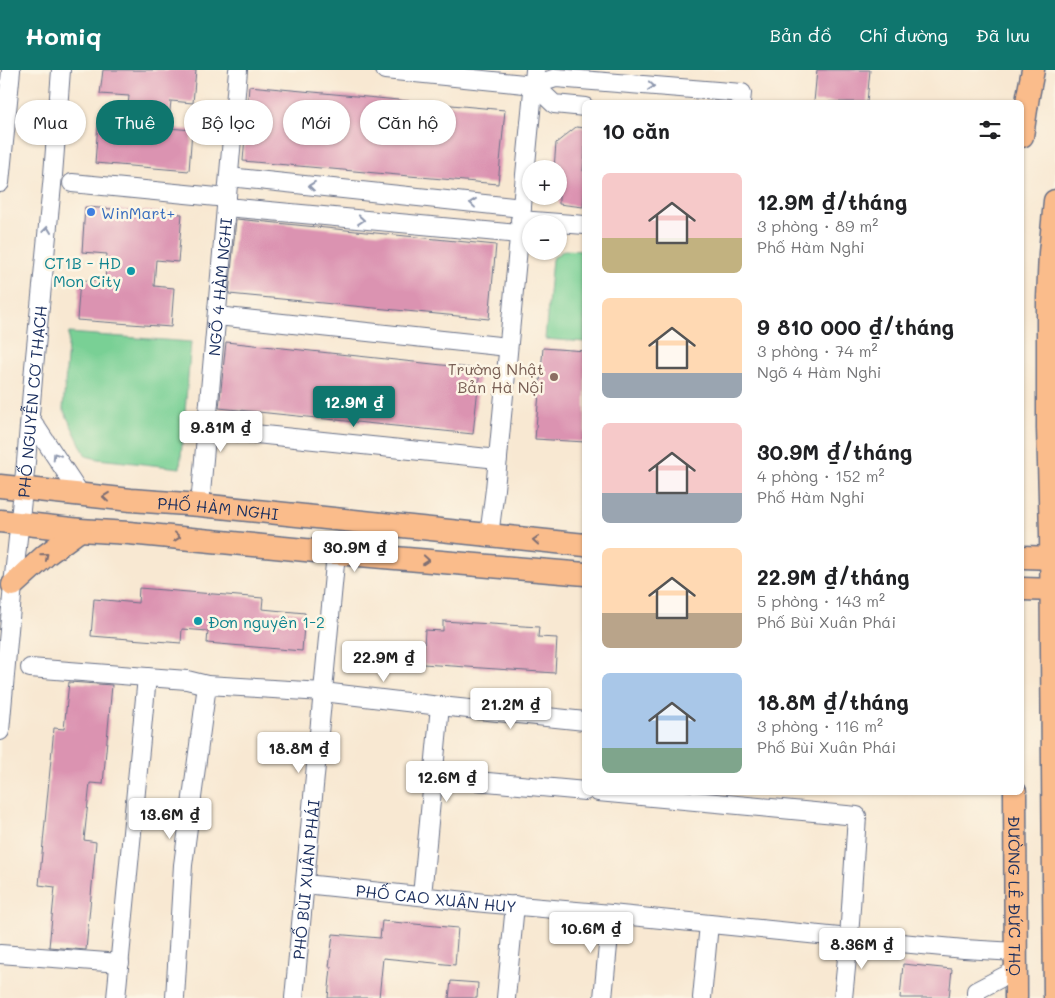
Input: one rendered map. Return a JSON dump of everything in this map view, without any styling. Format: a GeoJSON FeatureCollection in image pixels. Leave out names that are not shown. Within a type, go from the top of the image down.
{"type":"FeatureCollection","features":[{"type":"Feature","properties":{"kind":"main road"},"geometry":{"type":"LineString","coordinates":[[1024,123],[1033,70]]}},
{"type":"Feature","properties":{"kind":"main road"},"geometry":{"type":"LineString","coordinates":[[1055,201],[1048,298],[1052,427],[1055,998]]}},
{"type":"Feature","properties":{"kind":"main road","name":"PHỐ HÀM NGHI"},"geometry":{"type":"LineString","coordinates":[[0,486],[582,545]]}},
{"type":"Feature","properties":{"kind":"main road","name":"PHỐ HÀM NGHI"},"geometry":{"type":"LineString","coordinates":[[10,522],[80,530],[582,574]]}},
{"type":"Feature","properties":{"kind":"main road"},"geometry":{"type":"LineString","coordinates":[[13,585],[46,555],[80,530]]}},
{"type":"Feature","properties":{"kind":"main road"},"geometry":{"type":"LineString","coordinates":[[1024,557],[1053,558]]}},
{"type":"Feature","properties":{"kind":"main road"},"geometry":{"type":"LineString","coordinates":[[1024,589],[1053,590]]}},
{"type":"Feature","properties":{"kind":"main road","name":"ĐƯỜNG LÊ ĐỨC THỌ"},"geometry":{"type":"LineString","coordinates":[[1014,795],[1016,998]]}},
{"type":"Feature","properties":{"kind":"street"},"geometry":{"type":"LineString","coordinates":[[0,183],[11,70]]}},
{"type":"Feature","properties":{"kind":"street","name":"PHỐ NGUYỄN CƠ THẠCH"},"geometry":{"type":"LineString","coordinates":[[0,731],[13,585],[10,522],[24,489],[61,70]]}},
{"type":"Feature","properties":{"kind":"street","name":"NGÕ 4 HÀM NGHI"},"geometry":{"type":"LineString","coordinates":[[200,505],[238,70]]}},
{"type":"Feature","properties":{"kind":"street"},"geometry":{"type":"LineString","coordinates":[[384,70],[556,78],[742,93],[741,100]]}},
{"type":"Feature","properties":{"kind":"street"},"geometry":{"type":"LineString","coordinates":[[534,78],[554,104],[582,107]]}},
{"type":"Feature","properties":{"kind":"street"},"geometry":{"type":"LineString","coordinates":[[489,536],[534,78]]}},
{"type":"Feature","properties":{"kind":"street"},"geometry":{"type":"LineString","coordinates":[[228,177],[520,221]]}},
{"type":"Feature","properties":{"kind":"street"},"geometry":{"type":"LineString","coordinates":[[72,183],[226,203],[582,225]]}},
{"type":"Feature","properties":{"kind":"street"},"geometry":{"type":"LineString","coordinates":[[217,316],[508,347]]}},
{"type":"Feature","properties":{"kind":"street"},"geometry":{"type":"LineString","coordinates":[[30,418],[81,495]]}},
{"type":"Feature","properties":{"kind":"street"},"geometry":{"type":"LineString","coordinates":[[207,429],[498,459]]}},
{"type":"Feature","properties":{"kind":"street","name":"PHỐ BÙI XUÂN PHÁI"},"geometry":{"type":"LineString","coordinates":[[294,998],[336,553]]}},
{"type":"Feature","properties":{"kind":"street"},"geometry":{"type":"LineString","coordinates":[[30,668],[187,680],[206,685],[323,692],[582,721]]}},
{"type":"Feature","properties":{"kind":"street"},"geometry":{"type":"LineString","coordinates":[[116,998],[147,677]]}},
{"type":"Feature","properties":{"kind":"street"},"geometry":{"type":"LineString","coordinates":[[175,998],[183,865],[206,685]]}},
{"type":"Feature","properties":{"kind":"street"},"geometry":{"type":"LineString","coordinates":[[422,896],[440,706]]}},
{"type":"Feature","properties":{"kind":"street"},"geometry":{"type":"LineString","coordinates":[[433,777],[582,791]]}},
{"type":"Feature","properties":{"kind":"street"},"geometry":{"type":"LineString","coordinates":[[628,795],[856,816],[849,938],[843,998]]}},
{"type":"Feature","properties":{"kind":"street","name":"PHỐ CAO XUÂN HUY"},"geometry":{"type":"LineString","coordinates":[[305,884],[964,949],[1016,961]]}},
{"type":"Feature","properties":{"kind":"street"},"geometry":{"type":"LineString","coordinates":[[506,998],[515,905]]}},
{"type":"Feature","properties":{"kind":"street"},"geometry":{"type":"LineString","coordinates":[[603,998],[611,914]]}},
{"type":"Feature","properties":{"kind":"street"},"geometry":{"type":"LineString","coordinates":[[702,998],[709,924]]}},
{"type":"Feature","properties":{"kind":"street"},"geometry":{"type":"LineString","coordinates":[[0,954],[120,963]]}},
{"type":"Feature","properties":{"kind":"street"},"geometry":{"type":"LineString","coordinates":[[976,998],[976,991],[1016,961]]}},
{"type":"Feature","properties":{"kind":"green space"},"geometry":{"type":"Polygon","coordinates":[[[567,250],[582,251],[582,342],[545,339],[552,260],[567,260],[567,250]]]}},
{"type":"Feature","properties":{"kind":"green space"},"geometry":{"type":"Polygon","coordinates":[[[69,333],[191,342],[180,468],[86,456],[63,409],[69,333]]]}},
{"type":"Feature","properties":{"kind":"building"},"geometry":{"type":"Polygon","coordinates":[[[103,70],[196,70],[193,100],[184,100],[184,102],[174,100],[129,100],[129,96],[100,94],[103,70]]]}},
{"type":"Feature","properties":{"kind":"building"},"geometry":{"type":"Polygon","coordinates":[[[817,70],[870,70],[867,100],[814,100],[817,70]]]}},
{"type":"Feature","properties":{"kind":"building"},"geometry":{"type":"Polygon","coordinates":[[[249,86],[398,100],[360,100],[360,145],[456,145],[456,105],[505,110],[498,184],[243,161],[244,145],[273,145],[273,100],[248,100],[249,86]]]}},
{"type":"Feature","properties":{"kind":"building"},"geometry":{"type":"Polygon","coordinates":[[[576,127],[582,128],[582,207],[567,205],[567,160],[555,160],[556,143],[576,127]]]}},
{"type":"Feature","properties":{"kind":"building"},"geometry":{"type":"Polygon","coordinates":[[[174,128],[184,129],[184,145],[191,145],[189,171],[95,163],[96,145],[174,145],[174,128]]]}},
{"type":"Feature","properties":{"kind":"building","name":"CT1B - HD Mon City"},"geometry":{"type":"Polygon","coordinates":[[[85,207],[182,214],[178,262],[156,260],[154,286],[174,288],[171,327],[77,320],[80,280],[105,281],[107,254],[82,252],[85,207]]]}},
{"type":"Feature","properties":{"kind":"building"},"geometry":{"type":"Polygon","coordinates":[[[236,219],[496,245],[489,319],[229,294],[236,219]]]}},
{"type":"Feature","properties":{"kind":"building"},"geometry":{"type":"Polygon","coordinates":[[[226,342],[480,369],[473,434],[219,408],[226,342]]]}},
{"type":"Feature","properties":{"kind":"building"},"geometry":{"type":"Polygon","coordinates":[[[543,348],[582,351],[582,442],[535,439],[543,348]]]}},
{"type":"Feature","properties":{"kind":"building","name":"Đơn nguyên 1-2"},"geometry":{"type":"Polygon","coordinates":[[[139,588],[263,598],[262,609],[305,613],[302,651],[207,643],[208,631],[182,629],[181,643],[91,636],[94,599],[138,603],[139,588]]]}},
{"type":"Feature","properties":{"kind":"building"},"geometry":{"type":"Polygon","coordinates":[[[443,621],[539,627],[538,637],[557,638],[555,673],[423,664],[425,630],[443,631],[443,621]]]}},
{"type":"Feature","properties":{"kind":"building"},"geometry":{"type":"Polygon","coordinates":[[[69,682],[112,685],[103,784],[90,783],[84,840],[96,842],[86,950],[49,947],[55,887],[39,885],[54,728],[64,729],[69,682]]]}},
{"type":"Feature","properties":{"kind":"building"},"geometry":{"type":"Polygon","coordinates":[[[382,921],[458,928],[455,965],[383,958],[379,998],[328,998],[333,934],[380,938],[382,921]]]}},
{"type":"Feature","properties":{"kind":"building"},"geometry":{"type":"Polygon","coordinates":[[[903,964],[952,969],[949,998],[900,998],[903,964]]]}},
{"type":"Feature","properties":{"kind":"building"},"geometry":{"type":"Polygon","coordinates":[[[451,981],[478,983],[477,998],[449,998],[451,981]]]}},
{"type":"Feature","properties":{"kind":"place","name":"WinMart+"},"geometry":{"type":"Point","coordinates":[91,212]}},
{"type":"Feature","properties":{"kind":"place","name":"CT1B - HD Mon City"},"geometry":{"type":"Point","coordinates":[131,271]}},
{"type":"Feature","properties":{"kind":"place","name":"Trường Nhật Bản Hà Nội"},"geometry":{"type":"Point","coordinates":[554,377]}},
{"type":"Feature","properties":{"kind":"place","name":"Đơn nguyên 1-2"},"geometry":{"type":"Point","coordinates":[198,621]}}]}
